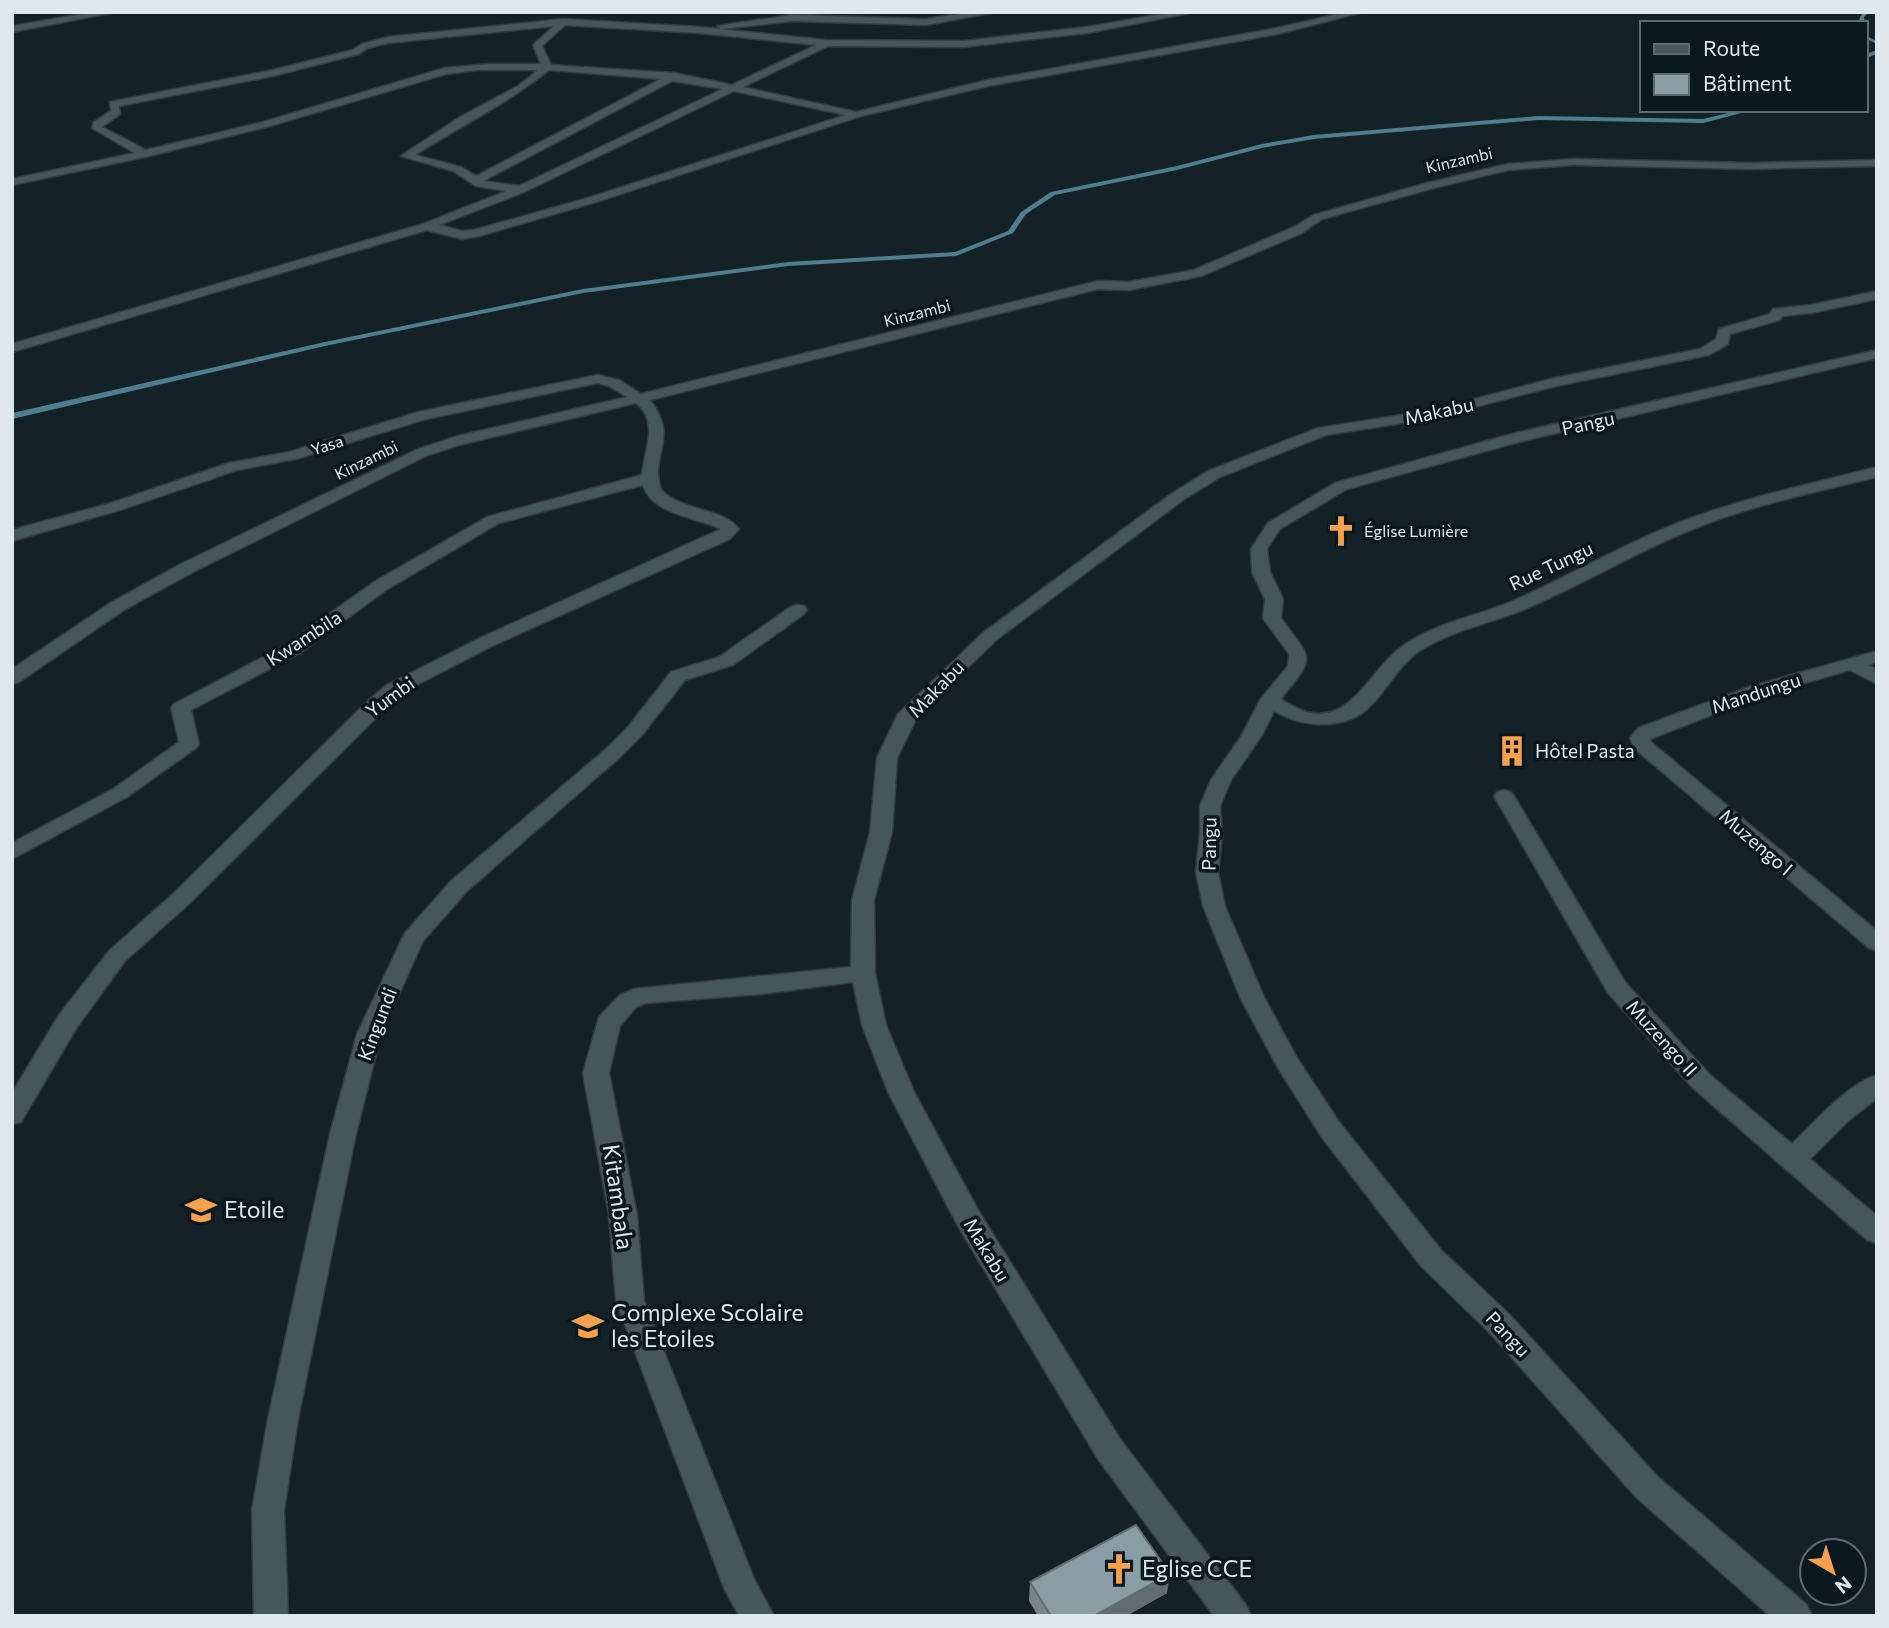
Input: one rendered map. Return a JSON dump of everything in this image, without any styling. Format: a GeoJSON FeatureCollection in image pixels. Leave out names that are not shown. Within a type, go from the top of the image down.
{"type":"FeatureCollection","features":[{"type":"Feature","properties":{"kind":"street"},"geometry":{"type":"LineString","coordinates":[[12,29],[111,12]]}},
{"type":"Feature","properties":{"kind":"street"},"geometry":{"type":"LineString","coordinates":[[699,30],[773,18],[926,22],[991,12]]}},
{"type":"Feature","properties":{"kind":"street"},"geometry":{"type":"LineString","coordinates":[[145,154],[97,128],[98,124],[116,112],[113,104],[273,73],[388,40],[563,22],[699,30],[826,43],[995,43],[1190,12]]}},
{"type":"Feature","properties":{"kind":"street"},"geometry":{"type":"LineString","coordinates":[[427,226],[462,234],[475,233],[592,200],[858,114],[988,83],[1277,31],[1359,12]]}},
{"type":"Feature","properties":{"kind":"street"},"geometry":{"type":"LineString","coordinates":[[547,67],[537,45],[563,22]]}},
{"type":"Feature","properties":{"kind":"street"},"geometry":{"type":"LineString","coordinates":[[12,348],[427,226],[520,190],[826,43]]}},
{"type":"Feature","properties":{"kind":"street"},"geometry":{"type":"LineString","coordinates":[[12,183],[266,124],[445,71],[472,67],[547,67],[674,76],[734,86],[858,114]]}},
{"type":"Feature","properties":{"kind":"street"},"geometry":{"type":"LineString","coordinates":[[520,190],[475,181],[457,169],[406,156],[464,119],[521,88],[547,67]]}},
{"type":"Feature","properties":{"kind":"street"},"geometry":{"type":"LineString","coordinates":[[475,181],[674,76]]}},
{"type":"Feature","properties":{"kind":"street","name":"Kinzambi"},"geometry":{"type":"LineString","coordinates":[[12,678],[118,607],[175,574],[398,463],[458,441],[642,399],[1098,285],[1129,286],[1197,273],[1220,265],[1332,212],[1499,169],[1574,162],[1750,166],[1877,163]]}},
{"type":"Feature","properties":{"kind":"street","name":"Makabu"},"geometry":{"type":"LineString","coordinates":[[1234,1616],[1109,1449],[968,1219],[901,1092],[874,1025],[863,973],[863,900],[881,832],[887,758],[908,714],[990,636],[1177,497],[1214,474],[1323,431],[1428,415],[1555,382],[1704,352],[1723,341],[1724,332],[1775,317],[1778,312],[1811,309],[1877,295]]}},
{"type":"Feature","properties":{"kind":"street","name":"Pangu"},"geometry":{"type":"LineString","coordinates":[[1795,1616],[1647,1487],[1499,1323],[1431,1258],[1330,1129],[1287,1062],[1252,997],[1214,906],[1207,872],[1211,834],[1210,806],[1221,780],[1252,735],[1270,699],[1297,667],[1298,654],[1272,618],[1274,599],[1261,572],[1259,549],[1274,526],[1341,486],[1516,439],[1877,354]]}},
{"type":"Feature","properties":{"kind":"street","name":"Yasa"},"geometry":{"type":"LineString","coordinates":[[12,537],[44,525],[117,506],[234,466],[291,456],[386,426],[459,407],[598,379],[606,379],[642,399]]}},
{"type":"Feature","properties":{"kind":"street"},"geometry":{"type":"LineString","coordinates":[[642,399],[659,436],[650,478]]}},
{"type":"Feature","properties":{"kind":"street","name":"Rue Tungu"},"geometry":{"type":"LineString","coordinates":[[1270,699],[1284,712],[1300,717],[1331,718],[1350,713],[1404,652],[1432,637],[1508,609],[1711,517],[1877,472]]}},
{"type":"Feature","properties":{"kind":"street","name":"Kwambila"},"geometry":{"type":"LineString","coordinates":[[12,852],[120,793],[189,744],[181,708],[293,649],[380,586],[482,526],[493,520],[650,478]]}},
{"type":"Feature","properties":{"kind":"street","name":"Yumbi"},"geometry":{"type":"LineString","coordinates":[[12,1115],[68,1021],[117,956],[183,897],[394,689],[486,642],[724,535],[731,529],[726,524],[662,500],[653,491],[650,478]]}},
{"type":"Feature","properties":{"kind":"street","name":"Kingundi"},"geometry":{"type":"LineString","coordinates":[[271,1616],[268,1510],[283,1419],[336,1165],[369,1034],[413,938],[459,886],[635,731],[678,676],[726,661],[797,610]]}},
{"type":"Feature","properties":{"kind":"street","name":"Mandungu"},"geometry":{"type":"LineString","coordinates":[[1640,738],[1645,732],[1756,691],[1877,656]]}},
{"type":"Feature","properties":{"kind":"street"},"geometry":{"type":"LineString","coordinates":[[1852,663],[1877,678]]}},
{"type":"Feature","properties":{"kind":"street","name":"Muzengo I"},"geometry":{"type":"LineString","coordinates":[[1640,738],[1642,744],[1662,762],[1877,943]]}},
{"type":"Feature","properties":{"kind":"street","name":"Muzengo II"},"geometry":{"type":"LineString","coordinates":[[1504,796],[1616,987],[1701,1081],[1877,1233]]}},
{"type":"Feature","properties":{"kind":"street","name":"Kitambala"},"geometry":{"type":"LineString","coordinates":[[757,1616],[741,1588],[630,1301],[623,1215],[596,1073],[608,1023],[628,1001],[642,995],[761,986],[863,973]]}},
{"type":"Feature","properties":{"kind":"street"},"geometry":{"type":"LineString","coordinates":[[1792,1161],[1839,1114],[1877,1084]]}},
{"type":"Feature","properties":{"kind":"building","name":"Eglise CCE"},"geometry":{"type":"Polygon","coordinates":[[[1136,1525],[1170,1574],[1094,1616],[1051,1616],[1030,1582],[1136,1525]]]}},
{"type":"Feature","properties":{"kind":"waterway"},"geometry":{"type":"LineString","coordinates":[[1862,21],[1867,12]]}},
{"type":"Feature","properties":{"kind":"waterway"},"geometry":{"type":"LineString","coordinates":[[1868,38],[1877,43]]}},
{"type":"Feature","properties":{"kind":"waterway"},"geometry":{"type":"LineString","coordinates":[[1868,55],[1877,52]]}},
{"type":"Feature","properties":{"kind":"waterway"},"geometry":{"type":"LineString","coordinates":[[12,416],[325,344],[583,291],[788,264],[956,254],[1011,232],[1023,213],[1053,193],[1177,168],[1262,146],[1314,137],[1538,118],[1703,121],[1741,112]]}},
{"type":"Feature","properties":{"kind":"place","name":"Église Lumière"},"geometry":{"type":"Point","coordinates":[1341,531]}},
{"type":"Feature","properties":{"kind":"place","name":"Hôtel Pasta"},"geometry":{"type":"Point","coordinates":[1512,751]}},
{"type":"Feature","properties":{"kind":"place","name":"Etoile"},"geometry":{"type":"Point","coordinates":[201,1210]}},
{"type":"Feature","properties":{"kind":"place","name":"Complexe Scolaire les Etoiles"},"geometry":{"type":"Point","coordinates":[588,1326]}},
{"type":"Feature","properties":{"kind":"place","name":"Eglise CCE"},"geometry":{"type":"Point","coordinates":[1119,1569]}}]}
